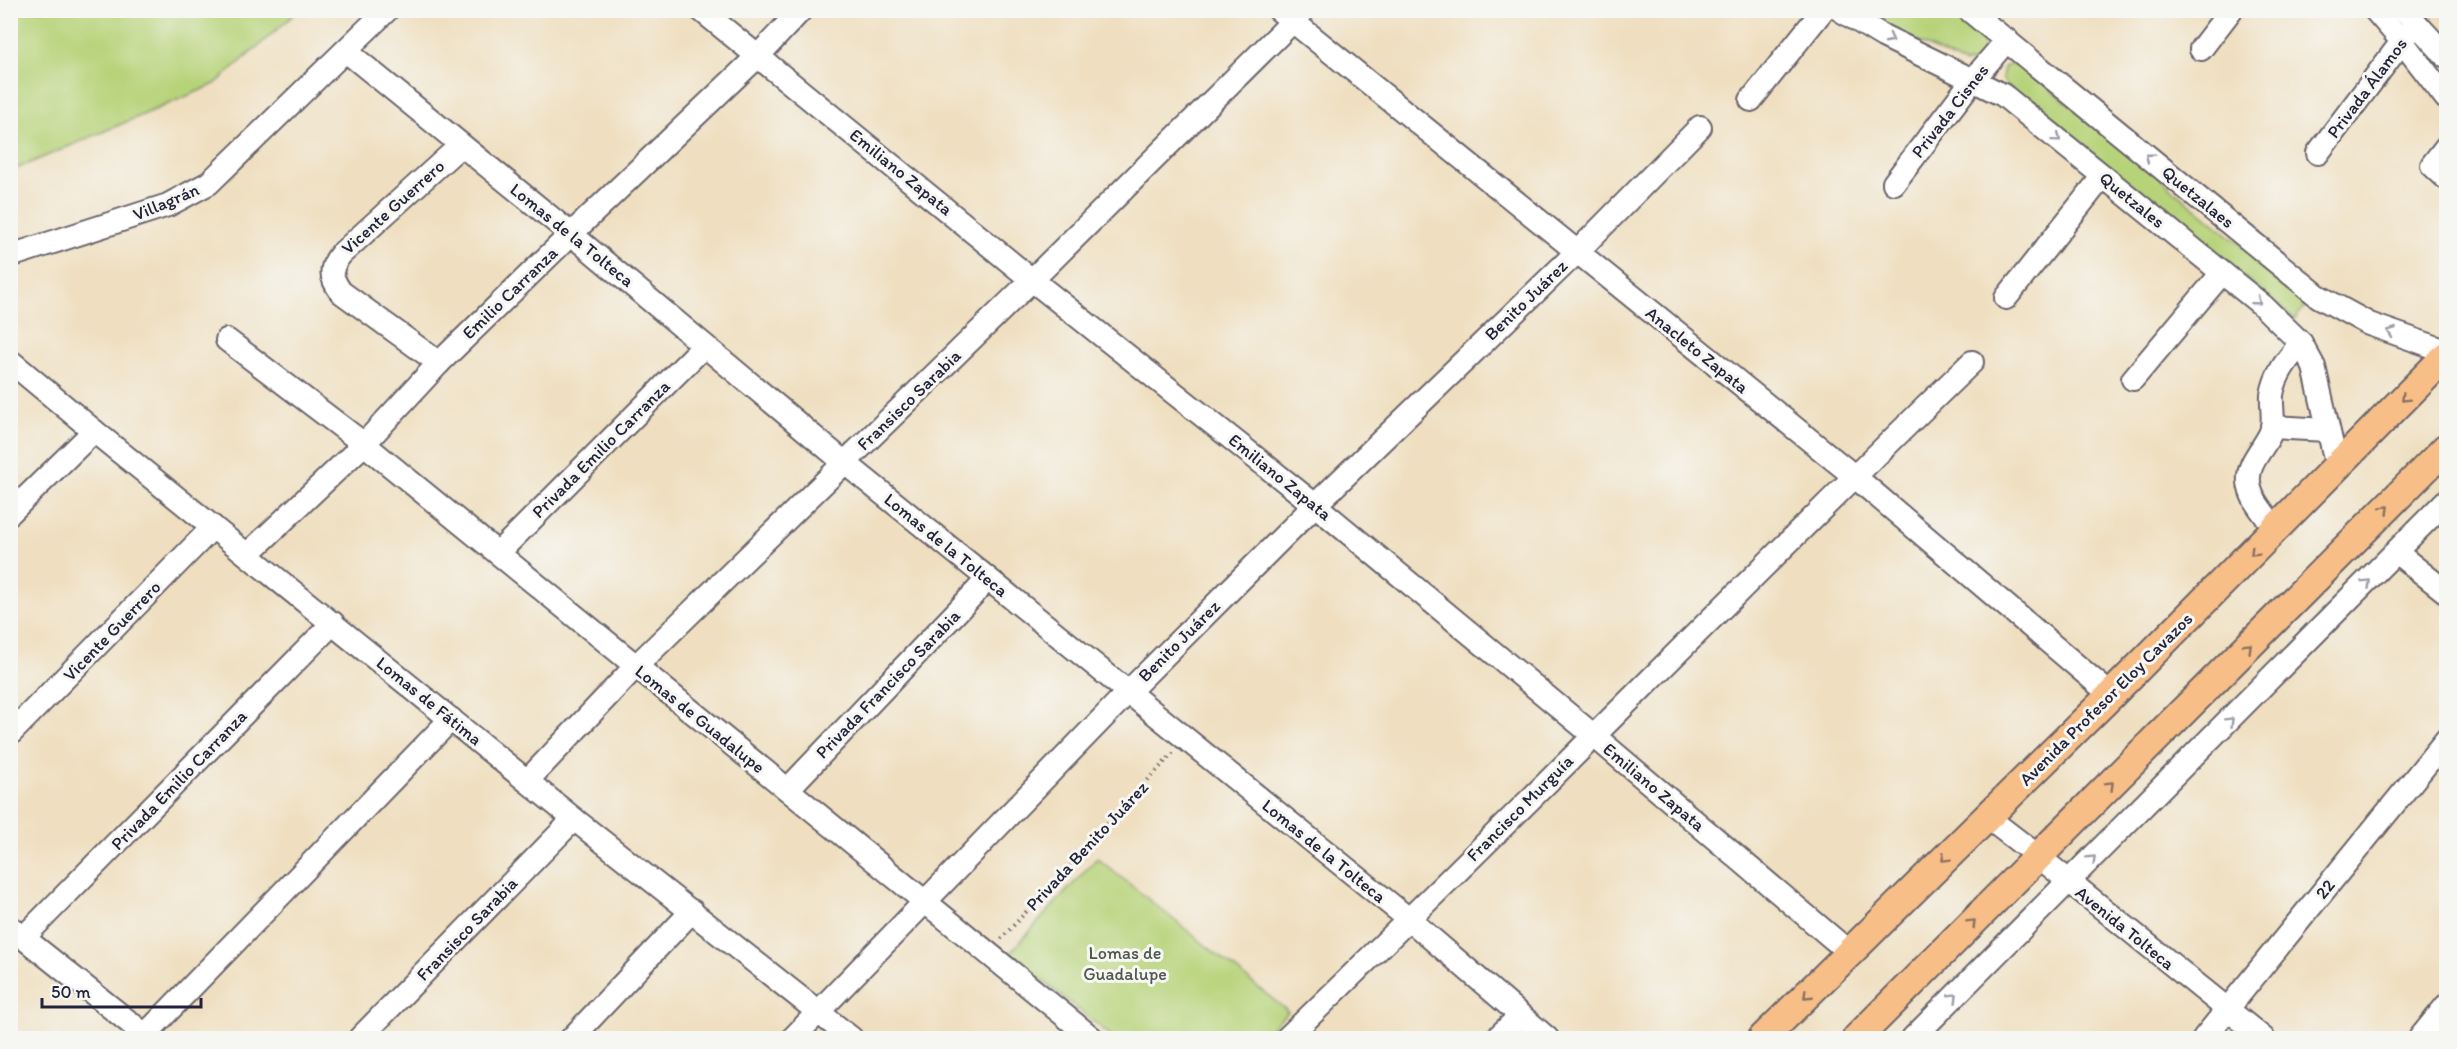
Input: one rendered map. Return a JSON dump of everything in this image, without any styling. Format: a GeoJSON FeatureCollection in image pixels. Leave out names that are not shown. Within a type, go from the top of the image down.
{"type":"FeatureCollection","features":[{"type":"Feature","properties":{"kind":"main road","name":"Avenida Profesor Eloy Cavazos"},"geometry":{"type":"LineString","coordinates":[[1762,1038],[2111,695],[2446,356]]}},
{"type":"Feature","properties":{"kind":"main road"},"geometry":{"type":"LineString","coordinates":[[1857,1038],[2446,448]]}},
{"type":"Feature","properties":{"kind":"street","name":"Villagrán"},"geometry":{"type":"LineString","coordinates":[[10,256],[168,205],[202,188],[228,166],[387,10]]}},
{"type":"Feature","properties":{"kind":"street","name":"Emiliano Zapata"},"geometry":{"type":"LineString","coordinates":[[701,10],[1032,280],[1315,504],[1850,953]]}},
{"type":"Feature","properties":{"kind":"street","name":"Emilio Carranza"},"geometry":{"type":"LineString","coordinates":[[248,554],[363,444],[438,363],[758,56],[801,10]]}},
{"type":"Feature","properties":{"kind":"street"},"geometry":{"type":"LineString","coordinates":[[1751,100],[1823,10]]}},
{"type":"Feature","properties":{"kind":"street","name":"Quetzales"},"geometry":{"type":"LineString","coordinates":[[1840,10],[1883,36],[1972,81],[1988,86],[2010,100],[2262,305],[2301,343],[2314,368],[2337,467]]}},
{"type":"Feature","properties":{"kind":"street","name":"Quetzalaes"},"geometry":{"type":"LineString","coordinates":[[1969,10],[2323,299],[2369,324],[2446,351]]}},
{"type":"Feature","properties":{"kind":"street"},"geometry":{"type":"LineString","coordinates":[[2201,49],[2231,10]]}},
{"type":"Feature","properties":{"kind":"street"},"geometry":{"type":"LineString","coordinates":[[2375,10],[2407,25],[2446,56]]}},
{"type":"Feature","properties":{"kind":"street","name":"Anacleto Zapata"},"geometry":{"type":"LineString","coordinates":[[1292,14],[1575,253],[1854,476],[2111,695]]}},
{"type":"Feature","properties":{"kind":"street","name":"Fransisco Sarabia"},"geometry":{"type":"LineString","coordinates":[[527,781],[635,667],[1032,280],[1292,14]]}},
{"type":"Feature","properties":{"kind":"street"},"geometry":{"type":"LineString","coordinates":[[2407,25],[2446,98]]}},
{"type":"Feature","properties":{"kind":"street","name":"Privada Álamos"},"geometry":{"type":"LineString","coordinates":[[2318,153],[2407,25]]}},
{"type":"Feature","properties":{"kind":"street","name":"Privada Cisnes"},"geometry":{"type":"LineString","coordinates":[[1894,183],[1972,81],[2007,40]]}},
{"type":"Feature","properties":{"kind":"street","name":"Lomas de la Tolteca"},"geometry":{"type":"LineString","coordinates":[[346,51],[571,234],[845,463],[1410,920],[1547,1038]]}},
{"type":"Feature","properties":{"kind":"street"},"geometry":{"type":"LineString","coordinates":[[1575,253],[1700,127]]}},
{"type":"Feature","properties":{"kind":"street","name":"Vicente Guerrero"},"geometry":{"type":"LineString","coordinates":[[438,363],[341,292],[335,284],[331,269],[333,262],[341,254],[461,145]]}},
{"type":"Feature","properties":{"kind":"street"},"geometry":{"type":"LineString","coordinates":[[2446,147],[2432,165],[2446,178]]}},
{"type":"Feature","properties":{"kind":"street"},"geometry":{"type":"LineString","coordinates":[[2006,298],[2103,176]]}},
{"type":"Feature","properties":{"kind":"street","name":"Benito Juárez"},"geometry":{"type":"LineString","coordinates":[[793,1038],[1127,693],[1315,504],[1575,253]]}},
{"type":"Feature","properties":{"kind":"street"},"geometry":{"type":"LineString","coordinates":[[2133,379],[2222,273]]}},
{"type":"Feature","properties":{"kind":"street","name":"Lomas de Guadalupe"},"geometry":{"type":"LineString","coordinates":[[227,340],[363,444],[1092,1038]]}},
{"type":"Feature","properties":{"kind":"street"},"geometry":{"type":"LineString","coordinates":[[2276,530],[2254,498],[2248,478],[2253,463],[2266,443],[2272,427],[2272,397],[2275,383],[2282,368],[2301,343]]}},
{"type":"Feature","properties":{"kind":"street","name":"Privada Emilio Carranza"},"geometry":{"type":"LineString","coordinates":[[498,553],[704,346]]}},
{"type":"Feature","properties":{"kind":"street","name":"Lomas de Fátima"},"geometry":{"type":"LineString","coordinates":[[10,361],[574,819],[851,1038]]}},
{"type":"Feature","properties":{"kind":"street","name":"Francisco Murguía"},"geometry":{"type":"LineString","coordinates":[[1287,1038],[1410,920],[1593,735],[1971,362]]}},
{"type":"Feature","properties":{"kind":"street"},"geometry":{"type":"LineString","coordinates":[[2272,427],[2327,430]]}},
{"type":"Feature","properties":{"kind":"street"},"geometry":{"type":"LineString","coordinates":[[10,513],[94,431]]}},
{"type":"Feature","properties":{"kind":"street"},"geometry":{"type":"LineString","coordinates":[[1913,1038],[2397,553],[2446,501]]}},
{"type":"Feature","properties":{"kind":"street","name":"Vicente Guerrero"},"geometry":{"type":"LineString","coordinates":[[10,734],[213,527]]}},
{"type":"Feature","properties":{"kind":"street"},"geometry":{"type":"LineString","coordinates":[[2397,553],[2446,592]]}},
{"type":"Feature","properties":{"kind":"street","name":"Privada Francisco Sarabia"},"geometry":{"type":"LineString","coordinates":[[788,789],[988,579]]}},
{"type":"Feature","properties":{"kind":"street","name":"Privada Emilio Carranza"},"geometry":{"type":"LineString","coordinates":[[17,932],[333,623]]}},
{"type":"Feature","properties":{"kind":"street"},"geometry":{"type":"LineString","coordinates":[[17,932],[147,1037],[451,719]]}},
{"type":"Feature","properties":{"kind":"street","name":"22"},"geometry":{"type":"LineString","coordinates":[[2204,1038],[2446,740]]}},
{"type":"Feature","properties":{"kind":"street","name":"Avenida Tolteca"},"geometry":{"type":"LineString","coordinates":[[1987,817],[2263,1038]]}},
{"type":"Feature","properties":{"kind":"street","name":"Fransisco Sarabia"},"geometry":{"type":"LineString","coordinates":[[360,1038],[574,819]]}},
{"type":"Feature","properties":{"kind":"street"},"geometry":{"type":"LineString","coordinates":[[572,1038],[692,911]]}},
{"type":"Feature","properties":{"kind":"street"},"geometry":{"type":"LineString","coordinates":[[2420,1038],[2446,1006]]}},
{"type":"Feature","properties":{"kind":"street"},"geometry":{"type":"LineString","coordinates":[[1497,1038],[1520,1016]]}},
{"type":"Feature","properties":{"kind":"path","name":"Privada Benito Juárez"},"geometry":{"type":"LineString","coordinates":[[988,953],[1185,739]]}},
{"type":"Feature","properties":{"kind":"green space"},"geometry":{"type":"Polygon","coordinates":[[[11,10],[298,11],[215,84],[11,171],[11,10]]]}},
{"type":"Feature","properties":{"kind":"green space"},"geometry":{"type":"Polygon","coordinates":[[[1861,11],[1954,11],[1981,32],[1984,42],[1982,54],[1974,62],[1964,64],[1861,11]]]}},
{"type":"Feature","properties":{"kind":"green space"},"geometry":{"type":"Polygon","coordinates":[[[2011,64],[2021,65],[2309,301],[2295,319],[2007,86],[2002,77],[2004,67],[2011,64]]]}},
{"type":"Feature","properties":{"kind":"green space","name":"Lomas de Guadalupe"},"geometry":{"type":"Polygon","coordinates":[[[1097,858],[1288,1012],[1260,1038],[1114,1038],[1009,954],[1097,858]]]}}]}
